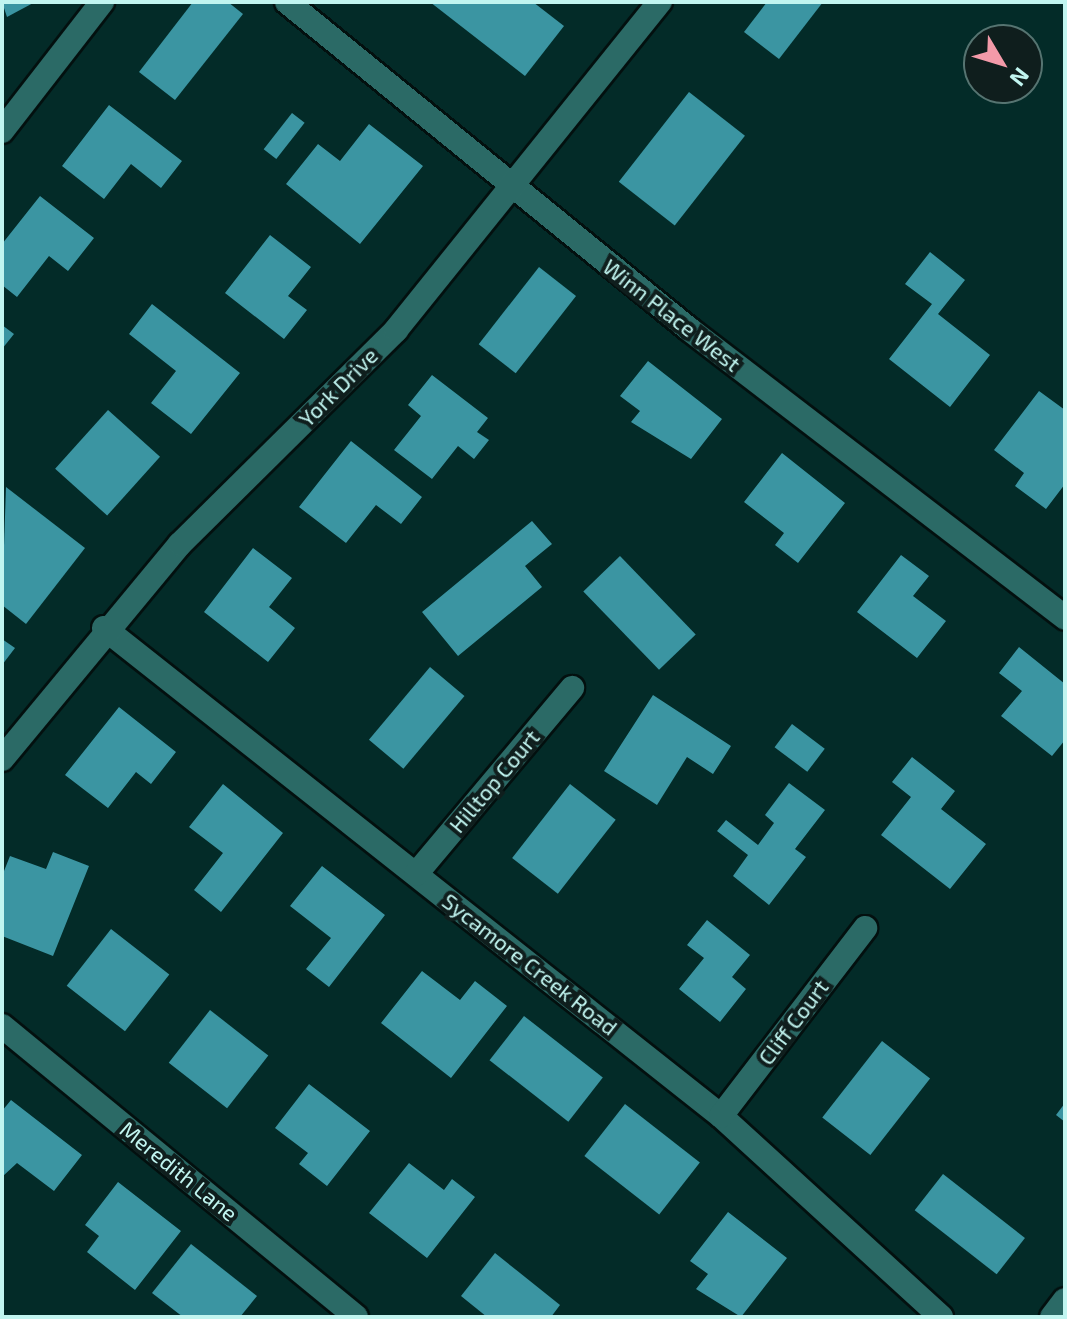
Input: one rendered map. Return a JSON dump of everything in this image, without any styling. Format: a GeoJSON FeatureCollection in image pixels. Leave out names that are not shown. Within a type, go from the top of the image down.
{"type":"FeatureCollection","features":[{"type":"Feature","properties":{"kind":"street"},"geometry":{"type":"LineString","coordinates":[[2,131],[102,2]]}},
{"type":"Feature","properties":{"kind":"street","name":"Winn Place West"},"geometry":{"type":"LineString","coordinates":[[287,2],[512,188],[1065,618]]}},
{"type":"Feature","properties":{"kind":"street","name":"York Drive"},"geometry":{"type":"LineString","coordinates":[[2,759],[104,628],[396,330],[660,2]]}},
{"type":"Feature","properties":{"kind":"street","name":"Sycamore Creek Road"},"geometry":{"type":"LineString","coordinates":[[104,628],[721,1116],[941,1317]]}},
{"type":"Feature","properties":{"kind":"street","name":"Hilltop Court"},"geometry":{"type":"LineString","coordinates":[[416,874],[572,688]]}},
{"type":"Feature","properties":{"kind":"street","name":"Cliff Court"},"geometry":{"type":"LineString","coordinates":[[721,1116],[865,928]]}},
{"type":"Feature","properties":{"kind":"street","name":"Meredith Lane"},"geometry":{"type":"LineString","coordinates":[[2,1026],[356,1317]]}},
{"type":"Feature","properties":{"kind":"street"},"geometry":{"type":"LineString","coordinates":[[1052,1317],[1065,1300]]}},
{"type":"Feature","properties":{"kind":"building"},"geometry":{"type":"Polygon","coordinates":[[[2,2],[35,2],[7,17],[2,2]]]}},
{"type":"Feature","properties":{"kind":"building"},"geometry":{"type":"Polygon","coordinates":[[[193,2],[228,2],[243,14],[175,100],[139,72],[193,2]]]}},
{"type":"Feature","properties":{"kind":"building"},"geometry":{"type":"Polygon","coordinates":[[[430,2],[533,2],[564,26],[525,76],[430,2]]]}},
{"type":"Feature","properties":{"kind":"building"},"geometry":{"type":"Polygon","coordinates":[[[767,2],[823,2],[779,59],[744,32],[767,2]]]}},
{"type":"Feature","properties":{"kind":"building"},"geometry":{"type":"Polygon","coordinates":[[[689,92],[745,136],[675,226],[619,182],[689,92]]]}},
{"type":"Feature","properties":{"kind":"building"},"geometry":{"type":"Polygon","coordinates":[[[109,105],[182,161],[161,188],[131,164],[104,199],[62,166],[109,105]]]}},
{"type":"Feature","properties":{"kind":"building"},"geometry":{"type":"Polygon","coordinates":[[[292,113],[305,123],[276,159],[264,149],[292,113]]]}},
{"type":"Feature","properties":{"kind":"building"},"geometry":{"type":"Polygon","coordinates":[[[369,124],[423,166],[360,244],[286,184],[318,144],[340,161],[369,124]]]}},
{"type":"Feature","properties":{"kind":"building"},"geometry":{"type":"Polygon","coordinates":[[[40,196],[94,238],[68,271],[49,256],[17,297],[2,285],[2,244],[40,196]]]}},
{"type":"Feature","properties":{"kind":"building"},"geometry":{"type":"Polygon","coordinates":[[[270,235],[311,267],[288,296],[307,310],[284,339],[225,293],[270,235]]]}},
{"type":"Feature","properties":{"kind":"building"},"geometry":{"type":"Polygon","coordinates":[[[930,252],[965,280],[938,314],[990,355],[950,407],[889,359],[932,304],[905,284],[930,252]]]}},
{"type":"Feature","properties":{"kind":"building"},"geometry":{"type":"Polygon","coordinates":[[[539,267],[576,296],[516,373],[479,344],[539,267]]]}},
{"type":"Feature","properties":{"kind":"building"},"geometry":{"type":"Polygon","coordinates":[[[152,304],[240,373],[191,434],[151,403],[176,371],[129,334],[152,304]]]}},
{"type":"Feature","properties":{"kind":"building"},"geometry":{"type":"Polygon","coordinates":[[[2,325],[14,334],[2,349],[2,325]]]}},
{"type":"Feature","properties":{"kind":"building"},"geometry":{"type":"Polygon","coordinates":[[[648,361],[722,419],[691,459],[631,422],[640,411],[620,396],[648,361]]]}},
{"type":"Feature","properties":{"kind":"building"},"geometry":{"type":"Polygon","coordinates":[[[432,375],[488,418],[477,432],[489,440],[474,459],[458,446],[432,479],[394,450],[421,416],[408,405],[432,375]]]}},
{"type":"Feature","properties":{"kind":"building"},"geometry":{"type":"Polygon","coordinates":[[[1039,391],[1065,410],[1065,484],[1046,509],[1015,486],[1024,473],[994,450],[1039,391]]]}},
{"type":"Feature","properties":{"kind":"building"},"geometry":{"type":"Polygon","coordinates":[[[108,410],[160,457],[107,516],[55,469],[108,410]]]}},
{"type":"Feature","properties":{"kind":"building"},"geometry":{"type":"Polygon","coordinates":[[[351,441],[422,497],[401,524],[376,505],[346,543],[299,507],[351,441]]]}},
{"type":"Feature","properties":{"kind":"building"},"geometry":{"type":"Polygon","coordinates":[[[782,453],[845,503],[798,563],[775,545],[784,533],[744,502],[782,453]]]}},
{"type":"Feature","properties":{"kind":"building"},"geometry":{"type":"Polygon","coordinates":[[[6,487],[85,548],[26,624],[2,605],[6,487]]]}},
{"type":"Feature","properties":{"kind":"building"},"geometry":{"type":"Polygon","coordinates":[[[532,521],[552,544],[525,566],[542,587],[458,656],[422,612],[532,521]]]}},
{"type":"Feature","properties":{"kind":"building"},"geometry":{"type":"Polygon","coordinates":[[[253,548],[292,578],[269,607],[295,628],[268,662],[204,612],[253,548]]]}},
{"type":"Feature","properties":{"kind":"building"},"geometry":{"type":"Polygon","coordinates":[[[901,555],[929,576],[913,596],[946,621],[917,658],[857,612],[901,555]]]}},
{"type":"Feature","properties":{"kind":"building"},"geometry":{"type":"Polygon","coordinates":[[[620,556],[696,634],[659,670],[583,591],[620,556]]]}},
{"type":"Feature","properties":{"kind":"building"},"geometry":{"type":"Polygon","coordinates":[[[2,639],[15,648],[2,665],[2,639]]]}},
{"type":"Feature","properties":{"kind":"building"},"geometry":{"type":"Polygon","coordinates":[[[1019,647],[1065,684],[1065,740],[1052,756],[1001,716],[1022,691],[999,673],[1019,647]]]}},
{"type":"Feature","properties":{"kind":"building"},"geometry":{"type":"Polygon","coordinates":[[[430,667],[464,696],[403,769],[369,740],[430,667]]]}},
{"type":"Feature","properties":{"kind":"building"},"geometry":{"type":"Polygon","coordinates":[[[653,695],[731,746],[713,774],[687,757],[657,805],[604,771],[653,695]]]}},
{"type":"Feature","properties":{"kind":"building"},"geometry":{"type":"Polygon","coordinates":[[[119,707],[176,752],[151,784],[136,772],[108,808],[65,775],[119,707]]]}},
{"type":"Feature","properties":{"kind":"building"},"geometry":{"type":"Polygon","coordinates":[[[792,724],[825,749],[807,772],[775,747],[792,724]]]}},
{"type":"Feature","properties":{"kind":"building"},"geometry":{"type":"Polygon","coordinates":[[[912,757],[955,791],[941,809],[986,844],[950,889],[881,835],[911,797],[892,782],[912,757]]]}},
{"type":"Feature","properties":{"kind":"building"},"geometry":{"type":"Polygon","coordinates":[[[789,783],[825,810],[795,849],[806,857],[769,905],[733,876],[748,855],[717,831],[726,820],[758,845],[774,823],[765,815],[789,783]]]}},
{"type":"Feature","properties":{"kind":"building"},"geometry":{"type":"Polygon","coordinates":[[[223,784],[283,833],[221,912],[194,890],[223,853],[189,827],[223,784]]]}},
{"type":"Feature","properties":{"kind":"building"},"geometry":{"type":"Polygon","coordinates":[[[570,784],[616,820],[558,894],[512,858],[570,784]]]}},
{"type":"Feature","properties":{"kind":"building"},"geometry":{"type":"Polygon","coordinates":[[[53,852],[89,866],[53,956],[2,936],[2,876],[10,856],[46,869],[53,852]]]}},
{"type":"Feature","properties":{"kind":"building"},"geometry":{"type":"Polygon","coordinates":[[[322,866],[385,915],[329,987],[306,969],[331,938],[290,906],[322,866]]]}},
{"type":"Feature","properties":{"kind":"building"},"geometry":{"type":"Polygon","coordinates":[[[707,920],[750,955],[732,977],[746,989],[720,1022],[679,989],[704,958],[687,945],[707,920]]]}},
{"type":"Feature","properties":{"kind":"building"},"geometry":{"type":"Polygon","coordinates":[[[111,929],[169,975],[125,1031],[67,986],[111,929]]]}},
{"type":"Feature","properties":{"kind":"building"},"geometry":{"type":"Polygon","coordinates":[[[422,971],[460,1000],[475,981],[507,1006],[451,1078],[381,1023],[422,971]]]}},
{"type":"Feature","properties":{"kind":"building"},"geometry":{"type":"Polygon","coordinates":[[[210,1010],[268,1056],[227,1108],[169,1063],[210,1010]]]}},
{"type":"Feature","properties":{"kind":"building"},"geometry":{"type":"Polygon","coordinates":[[[524,1016],[603,1078],[568,1122],[490,1060],[524,1016]]]}},
{"type":"Feature","properties":{"kind":"building"},"geometry":{"type":"Polygon","coordinates":[[[882,1041],[930,1079],[870,1155],[822,1117],[882,1041]]]}},
{"type":"Feature","properties":{"kind":"building"},"geometry":{"type":"Polygon","coordinates":[[[309,1084],[370,1131],[327,1186],[299,1164],[308,1153],[275,1128],[309,1084]]]}},
{"type":"Feature","properties":{"kind":"building"},"geometry":{"type":"Polygon","coordinates":[[[11,1100],[82,1155],[54,1191],[17,1163],[2,1177],[2,1111],[11,1100]]]}},
{"type":"Feature","properties":{"kind":"building"},"geometry":{"type":"Polygon","coordinates":[[[1065,1103],[1065,1122],[1056,1115],[1065,1103]]]}},
{"type":"Feature","properties":{"kind":"building"},"geometry":{"type":"Polygon","coordinates":[[[625,1104],[700,1162],[659,1214],[584,1156],[625,1104]]]}},
{"type":"Feature","properties":{"kind":"building"},"geometry":{"type":"Polygon","coordinates":[[[409,1163],[444,1190],[452,1179],[475,1197],[427,1258],[369,1213],[409,1163]]]}},
{"type":"Feature","properties":{"kind":"building"},"geometry":{"type":"Polygon","coordinates":[[[943,1174],[1025,1238],[997,1274],[915,1210],[943,1174]]]}},
{"type":"Feature","properties":{"kind":"building"},"geometry":{"type":"Polygon","coordinates":[[[118,1182],[181,1231],[135,1290],[87,1252],[99,1236],[85,1225],[118,1182]]]}},
{"type":"Feature","properties":{"kind":"building"},"geometry":{"type":"Polygon","coordinates":[[[728,1212],[787,1258],[741,1317],[696,1289],[708,1274],[690,1261],[728,1212]]]}},
{"type":"Feature","properties":{"kind":"building"},"geometry":{"type":"Polygon","coordinates":[[[191,1244],[257,1296],[240,1317],[183,1317],[152,1293],[191,1244]]]}},
{"type":"Feature","properties":{"kind":"building"},"geometry":{"type":"Polygon","coordinates":[[[495,1253],[560,1305],[551,1317],[487,1317],[461,1296],[495,1253]]]}}]}
